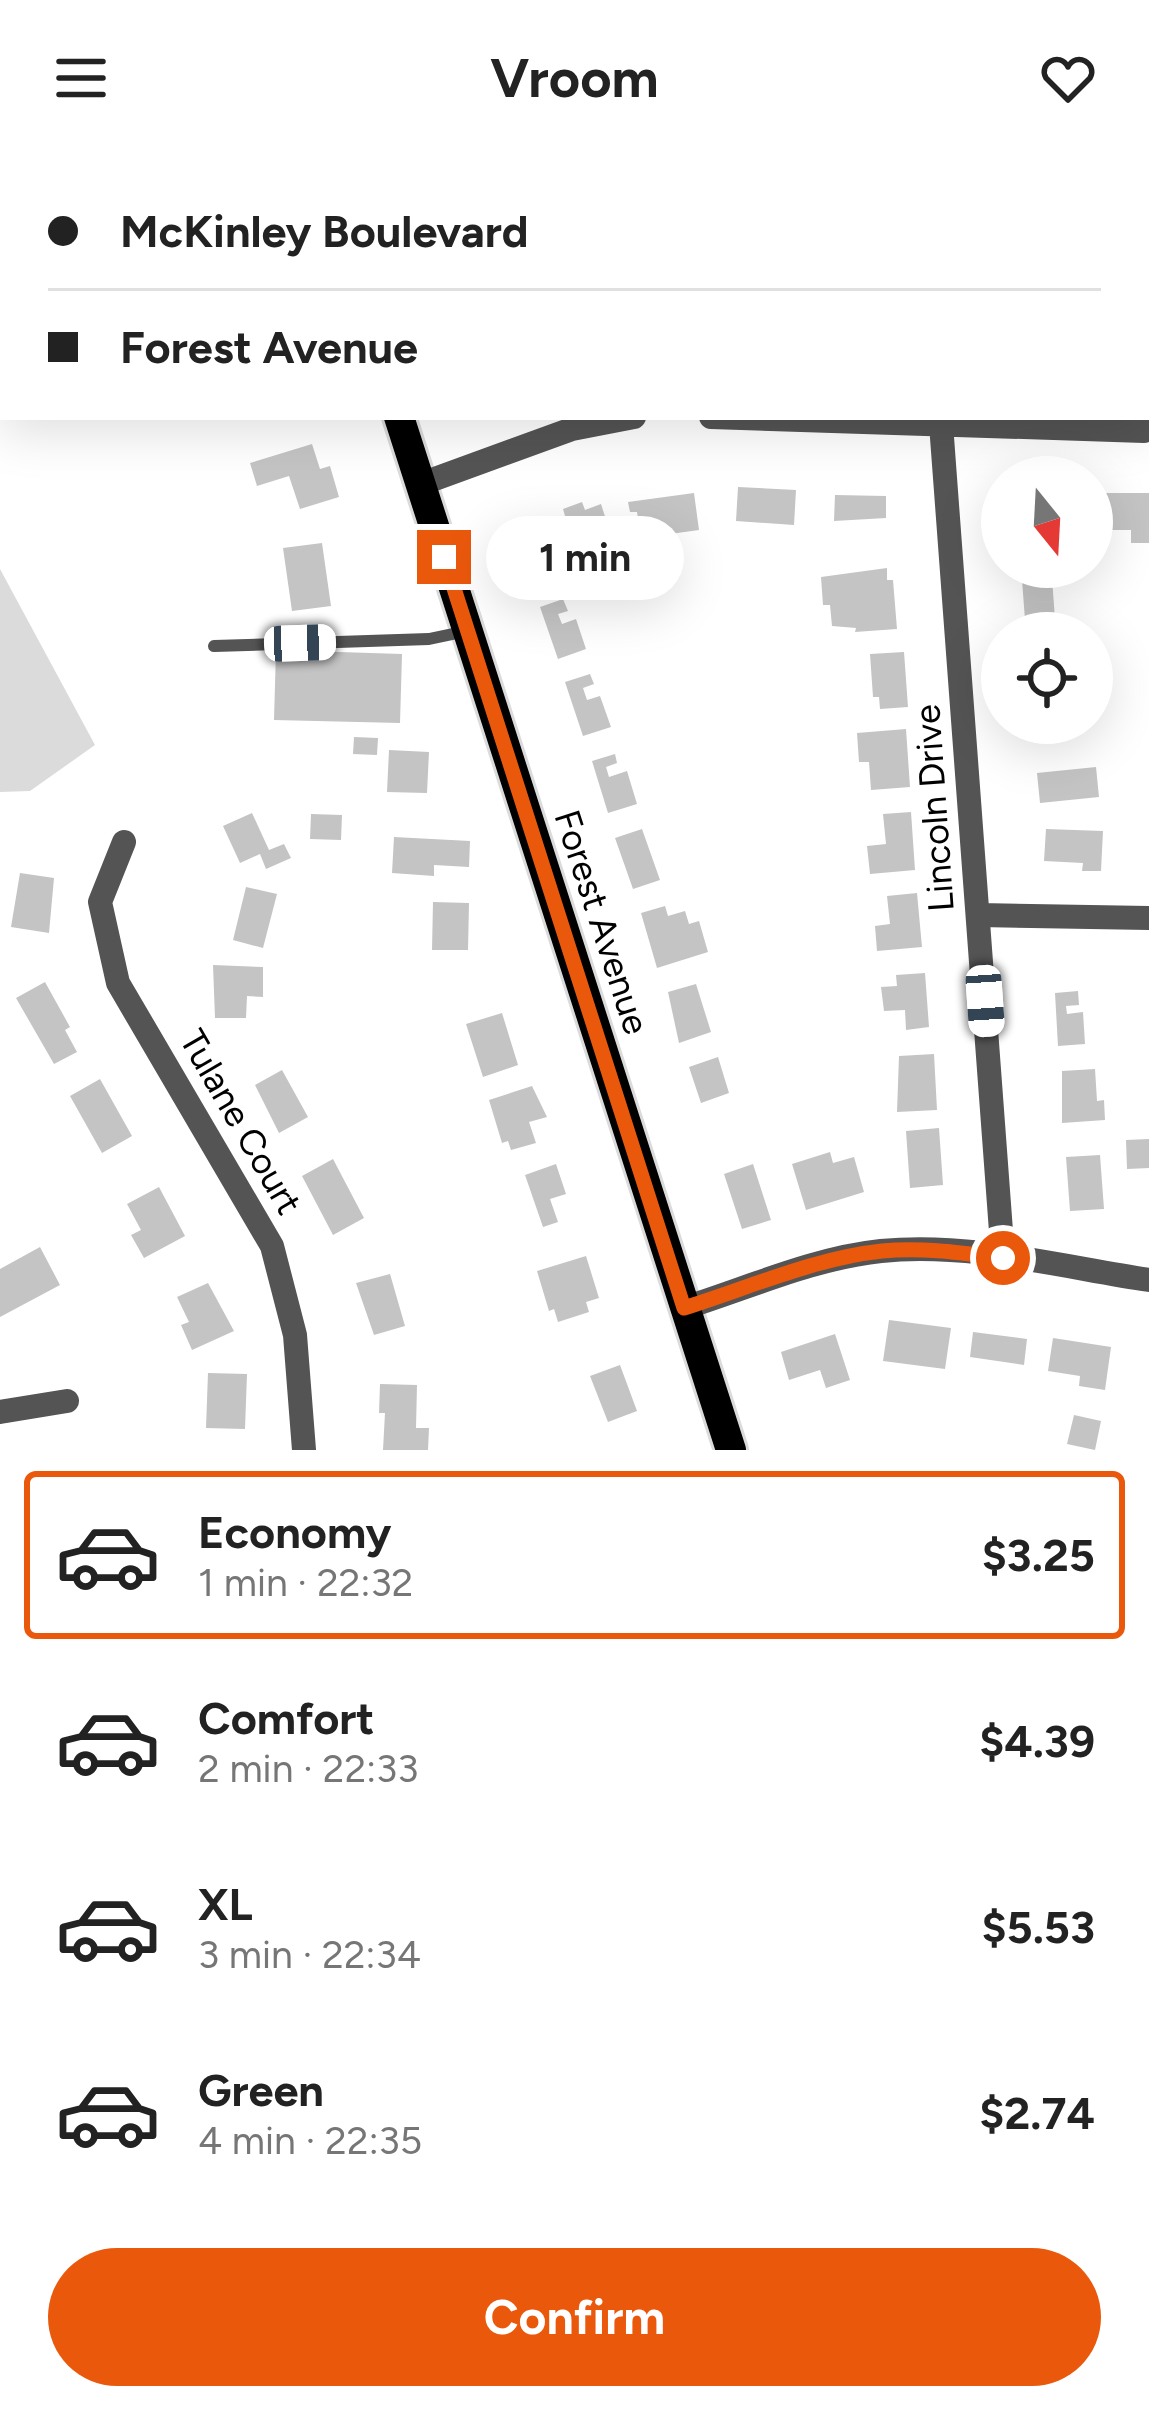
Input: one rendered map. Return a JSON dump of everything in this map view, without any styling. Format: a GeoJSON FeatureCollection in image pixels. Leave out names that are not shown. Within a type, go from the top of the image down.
{"type":"FeatureCollection","features":[{"type":"Feature","properties":{"kind":"main road","name":"Forest Avenue"},"geometry":{"type":"LineString","coordinates":[[400,420],[731,1450]]}},
{"type":"Feature","properties":{"kind":"street"},"geometry":{"type":"LineString","coordinates":[[421,484],[572,429],[618,420]]}},
{"type":"Feature","properties":{"kind":"street"},"geometry":{"type":"LineString","coordinates":[[809,420],[1144,430]]}},
{"type":"Feature","properties":{"kind":"street","name":"Lincoln Drive"},"geometry":{"type":"LineString","coordinates":[[940,424],[1003,1258]]}},
{"type":"Feature","properties":{"kind":"street","name":"Tulane Court"},"geometry":{"type":"LineString","coordinates":[[124,842],[100,902],[118,983],[272,1246],[296,1335],[304,1450]]}},
{"type":"Feature","properties":{"kind":"street"},"geometry":{"type":"LineString","coordinates":[[979,915],[1149,918]]}},
{"type":"Feature","properties":{"kind":"street"},"geometry":{"type":"LineString","coordinates":[[684,1308],[842,1258],[883,1251],[931,1250],[1149,1280]]}},
{"type":"Feature","properties":{"kind":"street"},"geometry":{"type":"LineString","coordinates":[[0,1412],[67,1401]]}},
{"type":"Feature","properties":{"kind":"lane"},"geometry":{"type":"LineString","coordinates":[[214,646],[429,639],[468,631]]}},
{"type":"Feature","properties":{"kind":"shaded area"},"geometry":{"type":"Polygon","coordinates":[[[0,569],[95,745],[30,791],[0,792],[0,569]]]}},
{"type":"Feature","properties":{"kind":"building"},"geometry":{"type":"Polygon","coordinates":[[[312,444],[320,469],[330,466],[339,497],[300,509],[289,476],[257,486],[250,463],[312,444]]]}},
{"type":"Feature","properties":{"kind":"building"},"geometry":{"type":"Polygon","coordinates":[[[738,487],[796,490],[794,525],[736,521],[738,487]]]}},
{"type":"Feature","properties":{"kind":"building"},"geometry":{"type":"Polygon","coordinates":[[[694,493],[699,530],[641,538],[637,512],[630,512],[628,502],[694,493]]]}},
{"type":"Feature","properties":{"kind":"building"},"geometry":{"type":"Polygon","coordinates":[[[1113,493],[1149,493],[1149,543],[1131,543],[1131,530],[1113,530],[1113,493]]]}},
{"type":"Feature","properties":{"kind":"building"},"geometry":{"type":"Polygon","coordinates":[[[835,495],[886,496],[886,518],[834,521],[835,495]]]}},
{"type":"Feature","properties":{"kind":"building"},"geometry":{"type":"Polygon","coordinates":[[[582,502],[585,510],[601,504],[612,538],[539,556],[530,527],[565,516],[563,509],[582,502]]]}},
{"type":"Feature","properties":{"kind":"building"},"geometry":{"type":"Polygon","coordinates":[[[322,543],[331,606],[292,611],[283,548],[322,543]]]}},
{"type":"Feature","properties":{"kind":"building"},"geometry":{"type":"Polygon","coordinates":[[[887,568],[887,580],[893,580],[897,629],[855,632],[856,628],[832,626],[830,605],[823,605],[821,577],[887,568]]]}},
{"type":"Feature","properties":{"kind":"building"},"geometry":{"type":"Polygon","coordinates":[[[1023,588],[1053,588],[1054,612],[1024,612],[1023,588]]]}},
{"type":"Feature","properties":{"kind":"building"},"geometry":{"type":"Polygon","coordinates":[[[563,599],[568,611],[558,614],[562,624],[576,619],[586,649],[558,659],[540,607],[563,599]]]}},
{"type":"Feature","properties":{"kind":"building"},"geometry":{"type":"Polygon","coordinates":[[[276,650],[402,654],[400,723],[274,720],[276,650]]]}},
{"type":"Feature","properties":{"kind":"building"},"geometry":{"type":"Polygon","coordinates":[[[904,652],[908,707],[880,709],[879,697],[873,697],[870,654],[904,652]]]}},
{"type":"Feature","properties":{"kind":"building"},"geometry":{"type":"Polygon","coordinates":[[[590,674],[594,684],[583,688],[587,700],[600,696],[611,727],[583,736],[565,682],[590,674]]]}},
{"type":"Feature","properties":{"kind":"building"},"geometry":{"type":"Polygon","coordinates":[[[906,729],[910,787],[871,790],[869,762],[859,762],[857,733],[906,729]]]}},
{"type":"Feature","properties":{"kind":"building"},"geometry":{"type":"Polygon","coordinates":[[[354,737],[378,738],[377,755],[353,754],[354,737]]]}},
{"type":"Feature","properties":{"kind":"building"},"geometry":{"type":"Polygon","coordinates":[[[389,750],[429,752],[427,793],[387,792],[389,750]]]}},
{"type":"Feature","properties":{"kind":"building"},"geometry":{"type":"Polygon","coordinates":[[[615,754],[617,763],[606,767],[609,777],[627,771],[637,804],[608,813],[592,761],[615,754]]]}},
{"type":"Feature","properties":{"kind":"building"},"geometry":{"type":"Polygon","coordinates":[[[1096,767],[1099,797],[1040,803],[1037,773],[1096,767]]]}},
{"type":"Feature","properties":{"kind":"building"},"geometry":{"type":"Polygon","coordinates":[[[911,812],[915,870],[870,874],[867,846],[886,844],[883,814],[911,812]]]}},
{"type":"Feature","properties":{"kind":"building"},"geometry":{"type":"Polygon","coordinates":[[[252,813],[269,850],[284,844],[291,858],[266,869],[260,854],[240,863],[223,826],[252,813]]]}},
{"type":"Feature","properties":{"kind":"building"},"geometry":{"type":"Polygon","coordinates":[[[311,814],[342,815],[341,840],[310,839],[311,814]]]}},
{"type":"Feature","properties":{"kind":"building"},"geometry":{"type":"Polygon","coordinates":[[[642,829],[660,880],[633,889],[615,838],[642,829]]]}},
{"type":"Feature","properties":{"kind":"building"},"geometry":{"type":"Polygon","coordinates":[[[1046,829],[1103,831],[1101,871],[1082,871],[1083,863],[1044,861],[1046,829]]]}},
{"type":"Feature","properties":{"kind":"building"},"geometry":{"type":"Polygon","coordinates":[[[394,837],[470,841],[469,867],[434,865],[434,876],[392,873],[394,837]]]}},
{"type":"Feature","properties":{"kind":"building"},"geometry":{"type":"Polygon","coordinates":[[[20,873],[54,878],[49,933],[11,927],[20,873]]]}},
{"type":"Feature","properties":{"kind":"building"},"geometry":{"type":"Polygon","coordinates":[[[246,887],[277,894],[263,948],[233,940],[246,887]]]}},
{"type":"Feature","properties":{"kind":"building"},"geometry":{"type":"Polygon","coordinates":[[[917,893],[922,947],[877,951],[875,926],[890,924],[887,896],[917,893]]]}},
{"type":"Feature","properties":{"kind":"building"},"geometry":{"type":"Polygon","coordinates":[[[433,902],[469,903],[468,950],[432,950],[433,902]]]}},
{"type":"Feature","properties":{"kind":"building"},"geometry":{"type":"Polygon","coordinates":[[[665,906],[668,916],[685,911],[689,924],[699,921],[708,952],[657,968],[641,913],[665,906]]]}},
{"type":"Feature","properties":{"kind":"building"},"geometry":{"type":"Polygon","coordinates":[[[213,965],[263,967],[263,997],[247,996],[246,1018],[215,1018],[213,965]]]}},
{"type":"Feature","properties":{"kind":"building"},"geometry":{"type":"Polygon","coordinates":[[[925,973],[929,1027],[906,1030],[905,1010],[884,1011],[881,987],[897,986],[896,975],[925,973]]]}},
{"type":"Feature","properties":{"kind":"building"},"geometry":{"type":"Polygon","coordinates":[[[45,982],[70,1027],[65,1030],[77,1052],[54,1064],[16,998],[45,982]]]}},
{"type":"Feature","properties":{"kind":"building"},"geometry":{"type":"Polygon","coordinates":[[[696,984],[711,1032],[679,1043],[668,992],[696,984]]]}},
{"type":"Feature","properties":{"kind":"building"},"geometry":{"type":"Polygon","coordinates":[[[1078,991],[1079,1005],[1066,1006],[1067,1014],[1083,1012],[1085,1044],[1058,1046],[1055,993],[1078,991]]]}},
{"type":"Feature","properties":{"kind":"building"},"geometry":{"type":"Polygon","coordinates":[[[502,1013],[518,1065],[483,1077],[466,1024],[502,1013]]]}},
{"type":"Feature","properties":{"kind":"building"},"geometry":{"type":"Polygon","coordinates":[[[934,1054],[937,1110],[897,1112],[899,1056],[934,1054]]]}},
{"type":"Feature","properties":{"kind":"building"},"geometry":{"type":"Polygon","coordinates":[[[718,1057],[729,1093],[701,1103],[689,1067],[718,1057]]]}},
{"type":"Feature","properties":{"kind":"building"},"geometry":{"type":"Polygon","coordinates":[[[1095,1069],[1097,1101],[1104,1100],[1105,1120],[1062,1123],[1062,1071],[1095,1069]]]}},
{"type":"Feature","properties":{"kind":"building"},"geometry":{"type":"Polygon","coordinates":[[[282,1070],[308,1117],[279,1133],[255,1085],[282,1070]]]}},
{"type":"Feature","properties":{"kind":"building"},"geometry":{"type":"Polygon","coordinates":[[[100,1079],[132,1136],[102,1153],[70,1096],[100,1079]]]}},
{"type":"Feature","properties":{"kind":"building"},"geometry":{"type":"Polygon","coordinates":[[[532,1086],[547,1117],[529,1122],[536,1143],[511,1150],[508,1141],[502,1143],[489,1100],[532,1086]]]}},
{"type":"Feature","properties":{"kind":"building"},"geometry":{"type":"Polygon","coordinates":[[[939,1128],[943,1185],[910,1188],[906,1131],[939,1128]]]}},
{"type":"Feature","properties":{"kind":"building"},"geometry":{"type":"Polygon","coordinates":[[[1149,1139],[1149,1168],[1127,1169],[1126,1140],[1149,1139]]]}},
{"type":"Feature","properties":{"kind":"building"},"geometry":{"type":"Polygon","coordinates":[[[830,1152],[833,1163],[854,1157],[864,1192],[806,1210],[792,1164],[830,1152]]]}},
{"type":"Feature","properties":{"kind":"building"},"geometry":{"type":"Polygon","coordinates":[[[1100,1155],[1104,1209],[1070,1211],[1066,1157],[1100,1155]]]}},
{"type":"Feature","properties":{"kind":"building"},"geometry":{"type":"Polygon","coordinates":[[[333,1159],[364,1218],[333,1235],[302,1176],[333,1159]]]}},
{"type":"Feature","properties":{"kind":"building"},"geometry":{"type":"Polygon","coordinates":[[[556,1164],[566,1194],[550,1199],[558,1222],[543,1227],[525,1175],[556,1164]]]}},
{"type":"Feature","properties":{"kind":"building"},"geometry":{"type":"Polygon","coordinates":[[[753,1164],[771,1220],[742,1229],[724,1174],[753,1164]]]}},
{"type":"Feature","properties":{"kind":"building"},"geometry":{"type":"Polygon","coordinates":[[[159,1187],[185,1236],[144,1258],[131,1235],[141,1230],[127,1204],[159,1187]]]}},
{"type":"Feature","properties":{"kind":"building"},"geometry":{"type":"Polygon","coordinates":[[[40,1247],[60,1285],[0,1317],[0,1269],[40,1247]]]}},
{"type":"Feature","properties":{"kind":"building"},"geometry":{"type":"Polygon","coordinates":[[[586,1256],[599,1298],[586,1302],[589,1312],[558,1322],[554,1309],[549,1311],[537,1271],[586,1256]]]}},
{"type":"Feature","properties":{"kind":"building"},"geometry":{"type":"Polygon","coordinates":[[[390,1274],[405,1326],[374,1335],[356,1283],[390,1274]]]}},
{"type":"Feature","properties":{"kind":"building"},"geometry":{"type":"Polygon","coordinates":[[[208,1283],[234,1331],[192,1350],[181,1325],[189,1322],[177,1297],[208,1283]]]}},
{"type":"Feature","properties":{"kind":"building"},"geometry":{"type":"Polygon","coordinates":[[[889,1320],[951,1328],[945,1369],[883,1361],[889,1320]]]}},
{"type":"Feature","properties":{"kind":"building"},"geometry":{"type":"Polygon","coordinates":[[[973,1332],[1027,1339],[1024,1365],[970,1357],[973,1332]]]}},
{"type":"Feature","properties":{"kind":"building"},"geometry":{"type":"Polygon","coordinates":[[[835,1334],[850,1380],[826,1388],[820,1370],[789,1380],[781,1352],[835,1334]]]}},
{"type":"Feature","properties":{"kind":"building"},"geometry":{"type":"Polygon","coordinates":[[[1053,1338],[1111,1347],[1105,1390],[1079,1386],[1080,1376],[1048,1371],[1053,1338]]]}},
{"type":"Feature","properties":{"kind":"building"},"geometry":{"type":"Polygon","coordinates":[[[620,1365],[637,1411],[608,1422],[590,1376],[620,1365]]]}},
{"type":"Feature","properties":{"kind":"building"},"geometry":{"type":"Polygon","coordinates":[[[208,1373],[247,1374],[245,1429],[206,1428],[208,1373]]]}},
{"type":"Feature","properties":{"kind":"building"},"geometry":{"type":"Polygon","coordinates":[[[380,1384],[417,1385],[416,1428],[429,1428],[428,1450],[383,1450],[385,1413],[379,1413],[380,1384]]]}},
{"type":"Feature","properties":{"kind":"building"},"geometry":{"type":"Polygon","coordinates":[[[1074,1415],[1101,1421],[1095,1450],[1067,1444],[1074,1415]]]}},
{"type":"Feature","properties":{"kind":"route"},"geometry":{"type":"LineString","coordinates":[[444,557],[684,1308],[842,1258],[883,1251],[931,1250],[1003,1258]]}}]}
